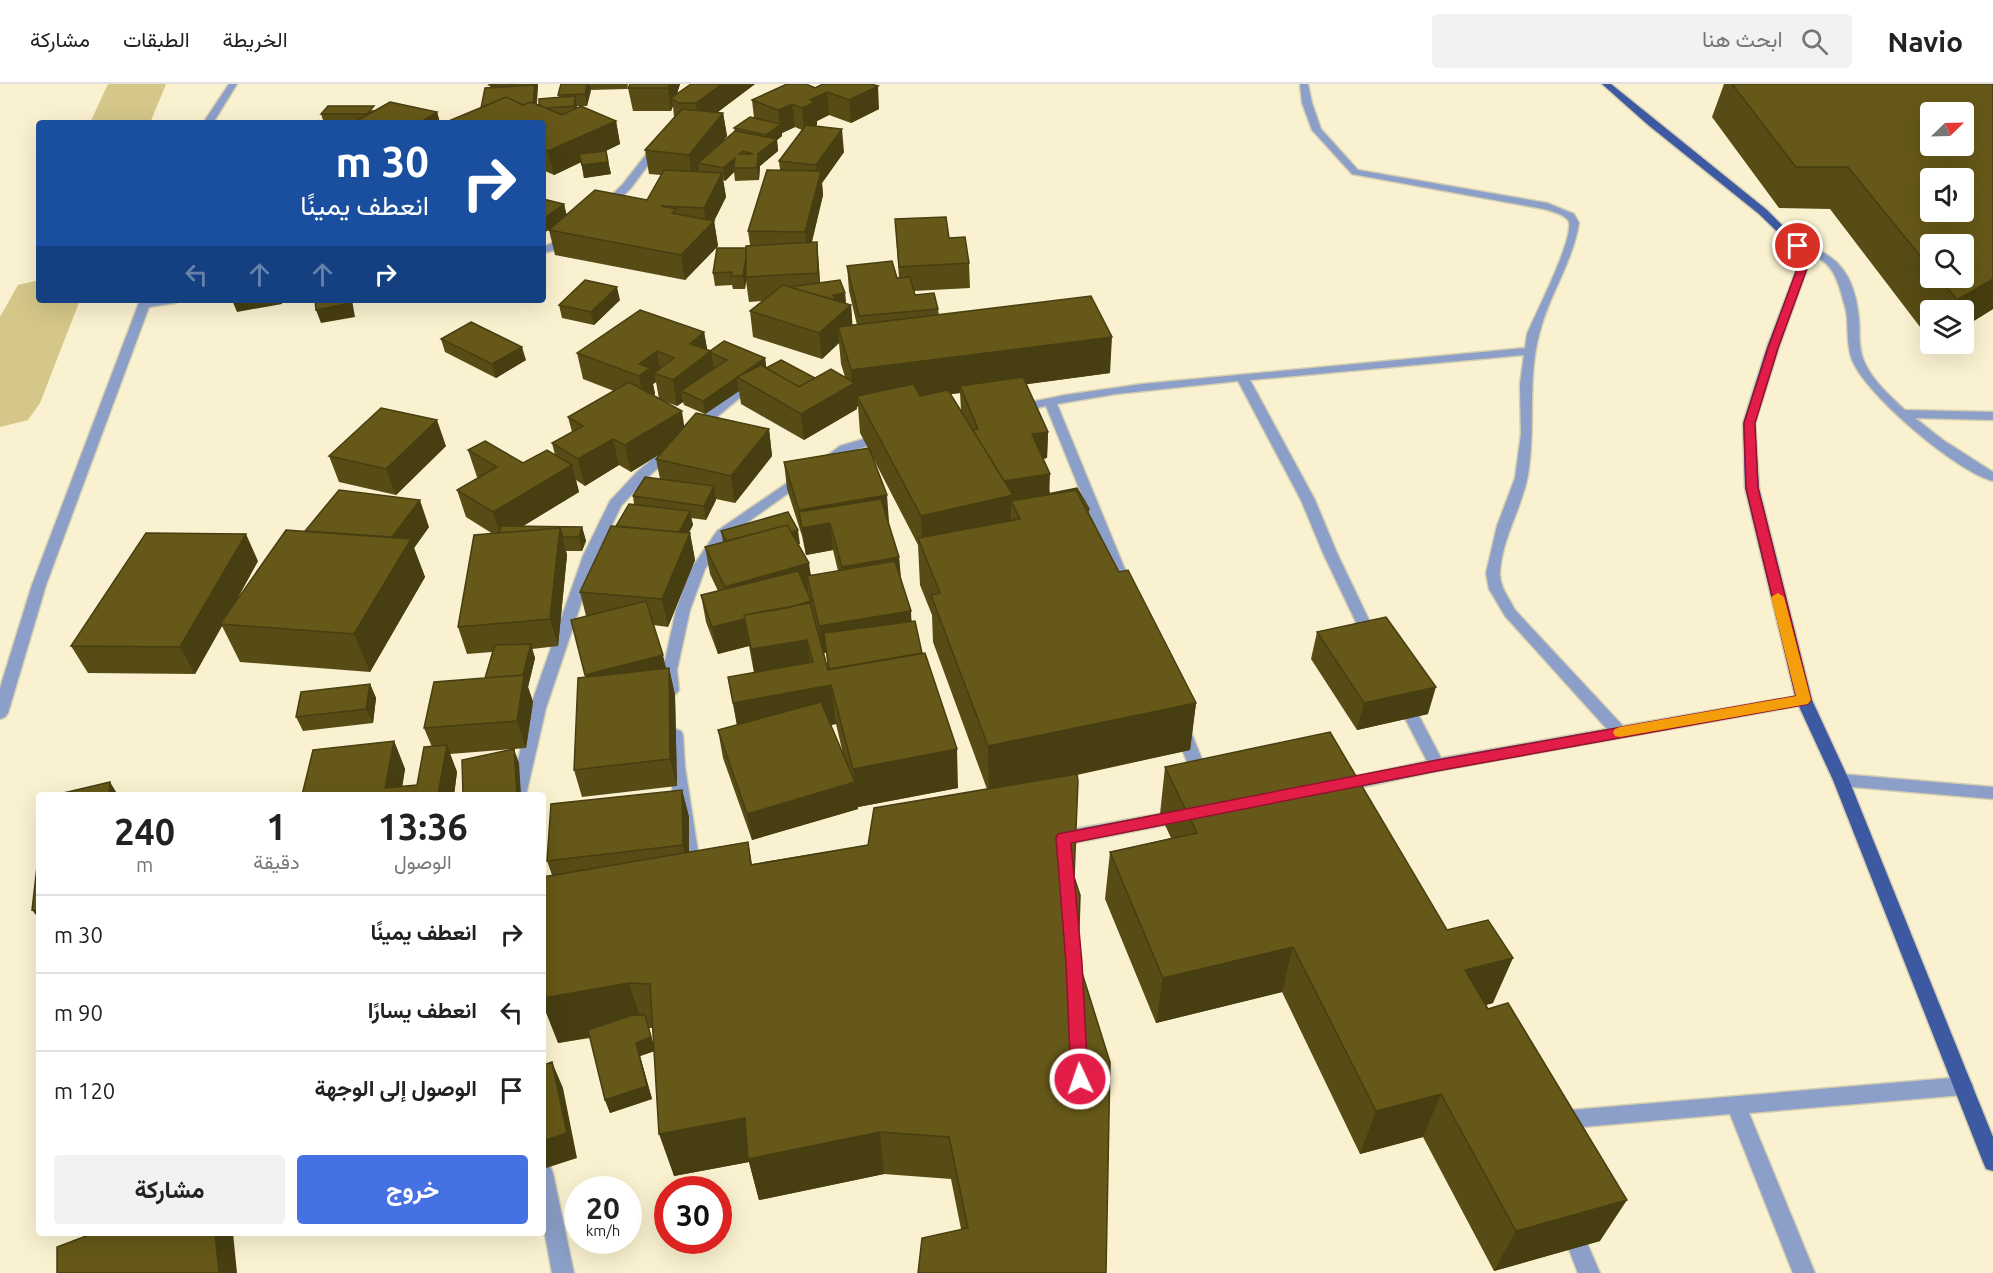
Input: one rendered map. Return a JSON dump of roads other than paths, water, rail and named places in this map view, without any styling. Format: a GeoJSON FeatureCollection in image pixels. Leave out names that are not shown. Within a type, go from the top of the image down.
{"type":"FeatureCollection","features":[{"type":"Feature","properties":{"kind":"main road"},"geometry":{"type":"LineString","coordinates":[[1606,84],[1763,212],[1798,246],[1803,266],[1749,423],[1752,488],[1804,700],[1841,780],[1993,1162]]}},
{"type":"Feature","properties":{"kind":"street"},"geometry":{"type":"LineString","coordinates":[[210,120],[233,84]]}},
{"type":"Feature","properties":{"kind":"street"},"geometry":{"type":"LineString","coordinates":[[1304,84],[1306,104],[1317,130],[1355,172],[1547,206],[1570,216],[1574,223],[1570,246],[1533,334],[1526,384],[1527,434],[1521,478],[1495,556],[1493,573],[1496,589],[1510,614],[1619,732]]}},
{"type":"Feature","properties":{"kind":"street"},"geometry":{"type":"LineString","coordinates":[[597,215],[627,186],[666,135]]}},
{"type":"Feature","properties":{"kind":"street"},"geometry":{"type":"LineString","coordinates":[[546,249],[565,242],[581,229]]}},
{"type":"Feature","properties":{"kind":"street"},"geometry":{"type":"LineString","coordinates":[[1798,246],[1817,251],[1836,263],[1843,276],[1853,318],[1853,342],[1859,363],[1876,389],[1936,439],[1993,477]]}},
{"type":"Feature","properties":{"kind":"street"},"geometry":{"type":"LineString","coordinates":[[0,714],[39,585],[110,402],[145,303]]}},
{"type":"Feature","properties":{"kind":"street"},"geometry":{"type":"LineString","coordinates":[[999,413],[1050,400],[1242,377],[1531,351]]}},
{"type":"Feature","properties":{"kind":"street"},"geometry":{"type":"LineString","coordinates":[[1242,377],[1308,500],[1330,553],[1377,650]]}},
{"type":"Feature","properties":{"kind":"street"},"geometry":{"type":"LineString","coordinates":[[519,792],[538,708],[595,546],[615,504],[643,474],[751,382]]}},
{"type":"Feature","properties":{"kind":"street"},"geometry":{"type":"LineString","coordinates":[[1050,400],[1130,600]]}},
{"type":"Feature","properties":{"kind":"street"},"geometry":{"type":"LineString","coordinates":[[1904,414],[1993,417]]}},
{"type":"Feature","properties":{"kind":"street"},"geometry":{"type":"LineString","coordinates":[[672,702],[670,670],[683,610],[699,569],[722,534],[777,493],[846,455],[868,440],[901,434]]}},
{"type":"Feature","properties":{"kind":"street"},"geometry":{"type":"LineString","coordinates":[[1399,692],[1437,765]]}},
{"type":"Feature","properties":{"kind":"street"},"geometry":{"type":"LineString","coordinates":[[1349,807],[1332,787],[1437,765],[1804,700]]}},
{"type":"Feature","properties":{"kind":"street"},"geometry":{"type":"LineString","coordinates":[[1178,721],[1205,788]]}},
{"type":"Feature","properties":{"kind":"street"},"geometry":{"type":"LineString","coordinates":[[674,724],[677,767],[696,888]]}},
{"type":"Feature","properties":{"kind":"street"},"geometry":{"type":"LineString","coordinates":[[1841,780],[1993,793]]}},
{"type":"Feature","properties":{"kind":"street"},"geometry":{"type":"LineString","coordinates":[[1040,843],[1202,812]]}},
{"type":"Feature","properties":{"kind":"street"},"geometry":{"type":"LineString","coordinates":[[1064,838],[1065,861]]}},
{"type":"Feature","properties":{"kind":"street"},"geometry":{"type":"LineString","coordinates":[[1538,1122],[1963,1086]]}},
{"type":"Feature","properties":{"kind":"street"},"geometry":{"type":"LineString","coordinates":[[1737,1105],[1804,1273]]}},
{"type":"Feature","properties":{"kind":"street"},"geometry":{"type":"LineString","coordinates":[[546,1188],[563,1273]]}},
{"type":"Feature","properties":{"kind":"street"},"geometry":{"type":"LineString","coordinates":[[1562,1209],[1589,1273]]}},
{"type":"Feature","properties":{"kind":"waterway"},"geometry":{"type":"LineString","coordinates":[[121,120],[137,84]]}},
{"type":"Feature","properties":{"kind":"waterway"},"geometry":{"type":"LineString","coordinates":[[0,403],[43,303]]}}]}
